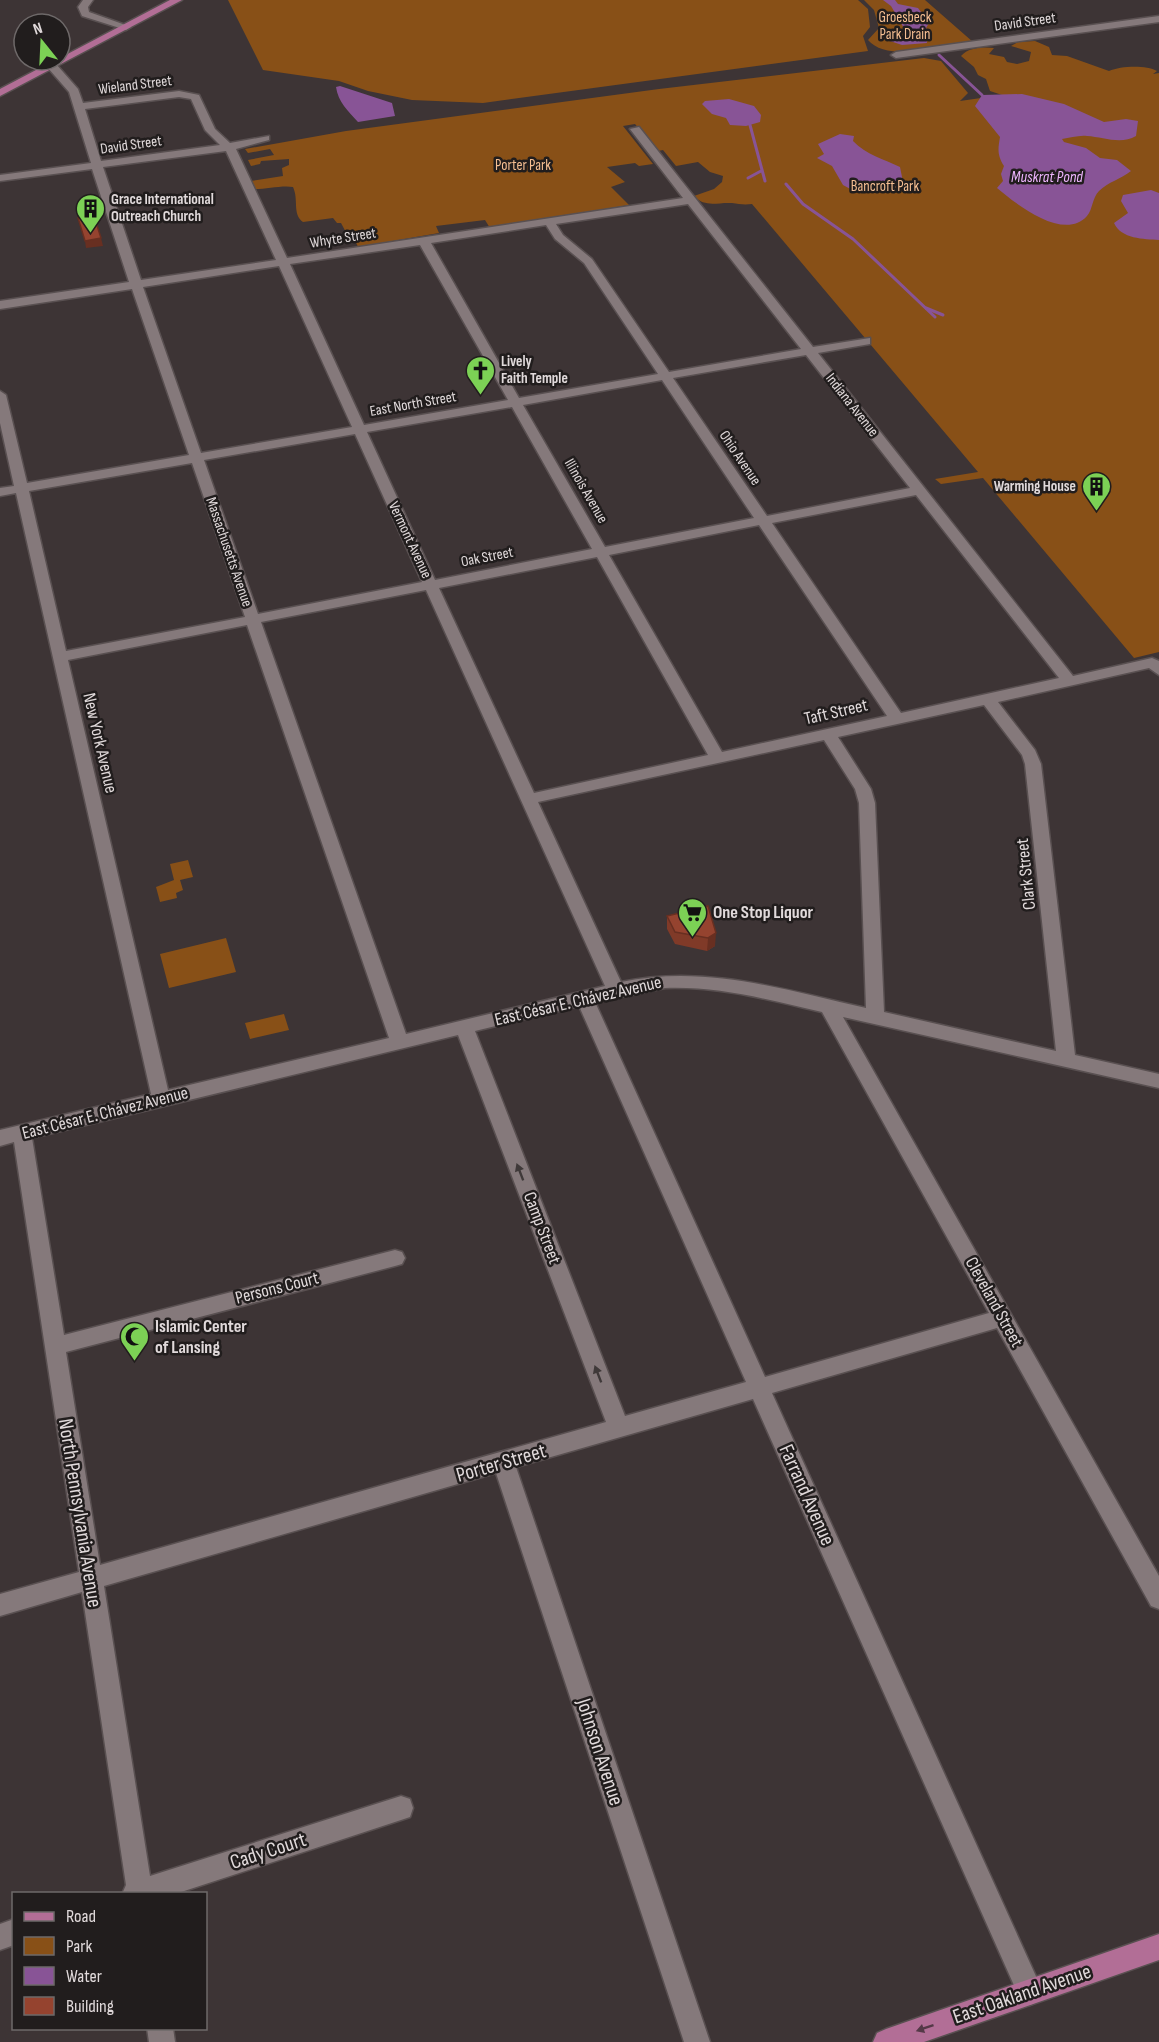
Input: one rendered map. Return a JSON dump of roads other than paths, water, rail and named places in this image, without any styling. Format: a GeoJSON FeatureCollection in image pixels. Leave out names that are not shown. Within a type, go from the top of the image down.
{"type":"FeatureCollection","features":[{"type":"Feature","properties":{"kind":"main road"},"geometry":{"type":"LineString","coordinates":[[72,55],[177,0]]}},
{"type":"Feature","properties":{"kind":"main road"},"geometry":{"type":"LineString","coordinates":[[0,93],[40,72]]}},
{"type":"Feature","properties":{"kind":"main road","name":"East Oakland Avenue"},"geometry":{"type":"LineString","coordinates":[[886,2042],[1159,1947]]}},
{"type":"Feature","properties":{"kind":"street"},"geometry":{"type":"LineString","coordinates":[[88,0],[83,7],[85,14],[126,27]]}},
{"type":"Feature","properties":{"kind":"street","name":"David Street"},"geometry":{"type":"LineString","coordinates":[[896,55],[1159,19]]}},
{"type":"Feature","properties":{"kind":"street","name":"Massachusetts Avenue"},"geometry":{"type":"LineString","coordinates":[[58,72],[72,87],[137,285],[400,1042]]}},
{"type":"Feature","properties":{"kind":"street","name":"Wieland Street"},"geometry":{"type":"LineString","coordinates":[[79,107],[179,94],[195,97]]}},
{"type":"Feature","properties":{"kind":"street","name":"Vermont Avenue"},"geometry":{"type":"LineString","coordinates":[[195,97],[210,130],[229,147],[284,263],[616,990]]}},
{"type":"Feature","properties":{"kind":"street","name":"Indiana Avenue"},"geometry":{"type":"LineString","coordinates":[[635,129],[1069,681]]}},
{"type":"Feature","properties":{"kind":"street","name":"David Street"},"geometry":{"type":"LineString","coordinates":[[0,178],[229,147],[266,138]]}},
{"type":"Feature","properties":{"kind":"street","name":"Whyte Street"},"geometry":{"type":"LineString","coordinates":[[0,305],[691,200]]}},
{"type":"Feature","properties":{"kind":"street","name":"Ohio Avenue"},"geometry":{"type":"LineString","coordinates":[[549,222],[559,237],[588,261],[897,718]]}},
{"type":"Feature","properties":{"kind":"street","name":"Illinois Avenue"},"geometry":{"type":"LineString","coordinates":[[424,241],[718,758]]}},
{"type":"Feature","properties":{"kind":"street","name":"East North Street"},"geometry":{"type":"LineString","coordinates":[[0,492],[866,341]]}},
{"type":"Feature","properties":{"kind":"street","name":"New York Avenue"},"geometry":{"type":"LineString","coordinates":[[0,395],[161,1099]]}},
{"type":"Feature","properties":{"kind":"street","name":"Oak Street"},"geometry":{"type":"LineString","coordinates":[[60,657],[920,490]]}},
{"type":"Feature","properties":{"kind":"street","name":"Taft Street"},"geometry":{"type":"LineString","coordinates":[[529,799],[1069,681],[1156,666]]}},
{"type":"Feature","properties":{"kind":"street","name":"Clark Street"},"geometry":{"type":"LineString","coordinates":[[988,699],[1029,754],[1033,764],[1066,1060]]}},
{"type":"Feature","properties":{"kind":"street"},"geometry":{"type":"LineString","coordinates":[[828,734],[863,789],[867,803],[875,1017]]}},
{"type":"Feature","properties":{"kind":"street","name":"East César E. Chávez Avenue"},"geometry":{"type":"LineString","coordinates":[[0,1138],[657,981],[714,981],[1159,1081]]}},
{"type":"Feature","properties":{"kind":"street","name":"Farrand Avenue"},"geometry":{"type":"LineString","coordinates":[[584,998],[1029,1992]]}},
{"type":"Feature","properties":{"kind":"street","name":"Cleveland Street"},"geometry":{"type":"LineString","coordinates":[[828,1006],[1159,1598]]}},
{"type":"Feature","properties":{"kind":"street","name":"Camp Street"},"geometry":{"type":"LineString","coordinates":[[464,1027],[619,1428]]}},
{"type":"Feature","properties":{"kind":"street","name":"North Pennsylvania Avenue"},"geometry":{"type":"LineString","coordinates":[[22,1132],[138,1892]]}},
{"type":"Feature","properties":{"kind":"street","name":"Persons Court"},"geometry":{"type":"LineString","coordinates":[[54,1346],[395,1258]]}},
{"type":"Feature","properties":{"kind":"street","name":"Porter Street"},"geometry":{"type":"LineString","coordinates":[[0,1605],[1002,1318]]}},
{"type":"Feature","properties":{"kind":"street","name":"Johnson Avenue"},"geometry":{"type":"LineString","coordinates":[[503,1462],[697,2042]]}},
{"type":"Feature","properties":{"kind":"street","name":"Cady Court"},"geometry":{"type":"LineString","coordinates":[[141,1892],[401,1808]]}},
{"type":"Feature","properties":{"kind":"water"},"geometry":{"type":"Polygon","coordinates":[[[883,0],[895,0],[898,4],[918,8],[929,23],[926,28],[929,32],[926,37],[927,43],[902,45],[890,41],[891,35],[896,32],[900,33],[895,39],[897,41],[918,39],[908,35],[891,6],[883,0]]]}},
{"type":"Feature","properties":{"kind":"water"},"geometry":{"type":"Polygon","coordinates":[[[340,86],[392,103],[395,116],[358,122],[339,97],[336,87],[340,86]]]}},
{"type":"Feature","properties":{"kind":"water","name":"Muskrat Pond"},"geometry":{"type":"Polygon","coordinates":[[[1022,94],[1064,104],[1104,122],[1126,119],[1138,121],[1136,136],[1130,139],[1078,136],[1062,139],[1064,142],[1086,148],[1100,158],[1117,160],[1131,171],[1099,191],[1087,216],[1077,223],[1066,225],[1040,218],[997,188],[1003,181],[1001,174],[1004,166],[999,152],[1000,137],[975,106],[982,95],[1022,94]]]}},
{"type":"Feature","properties":{"kind":"water"},"geometry":{"type":"Polygon","coordinates":[[[729,99],[754,106],[761,115],[760,122],[746,126],[730,125],[726,118],[712,114],[702,104],[705,101],[729,99]]]}},
{"type":"Feature","properties":{"kind":"water"},"geometry":{"type":"Polygon","coordinates":[[[840,134],[854,136],[853,141],[864,150],[900,167],[903,182],[901,185],[875,192],[854,191],[843,185],[832,166],[817,158],[824,154],[818,144],[840,134]]]}},
{"type":"Feature","properties":{"kind":"water"},"geometry":{"type":"Polygon","coordinates":[[[1151,190],[1159,193],[1159,240],[1134,237],[1122,232],[1114,223],[1128,213],[1121,201],[1123,195],[1151,190]]]}},
{"type":"Feature","properties":{"kind":"waterway"},"geometry":{"type":"LineString","coordinates":[[939,55],[982,95]]}},
{"type":"Feature","properties":{"kind":"waterway"},"geometry":{"type":"LineString","coordinates":[[750,125],[765,181]]}},
{"type":"Feature","properties":{"kind":"waterway"},"geometry":{"type":"LineString","coordinates":[[748,178],[761,171]]}},
{"type":"Feature","properties":{"kind":"waterway"},"geometry":{"type":"LineString","coordinates":[[786,184],[803,204],[853,239],[935,317]]}},
{"type":"Feature","properties":{"kind":"waterway"},"geometry":{"type":"LineString","coordinates":[[926,308],[943,315]]}},
{"type":"Feature","properties":{"kind":"place","name":"Grace International Outreach Church"},"geometry":{"type":"Point","coordinates":[90,234]}},
{"type":"Feature","properties":{"kind":"place","name":"Lively Faith Temple"},"geometry":{"type":"Point","coordinates":[480,396]}},
{"type":"Feature","properties":{"kind":"place","name":"Warming House"},"geometry":{"type":"Point","coordinates":[1097,512]}},
{"type":"Feature","properties":{"kind":"place","name":"One Stop Liquor"},"geometry":{"type":"Point","coordinates":[692,938]}},
{"type":"Feature","properties":{"kind":"place","name":"Islamic Center of Lansing"},"geometry":{"type":"Point","coordinates":[134,1362]}},
{"type":"Feature","properties":{"kind":"park label","name":"Groesbeck Park Drain"},"geometry":{"type":"Point","coordinates":[905,26]}},
{"type":"Feature","properties":{"kind":"park label","name":"Porter Park"},"geometry":{"type":"Point","coordinates":[523,165]}},
{"type":"Feature","properties":{"kind":"park label","name":"Bancroft Park"},"geometry":{"type":"Point","coordinates":[885,186]}}]}
